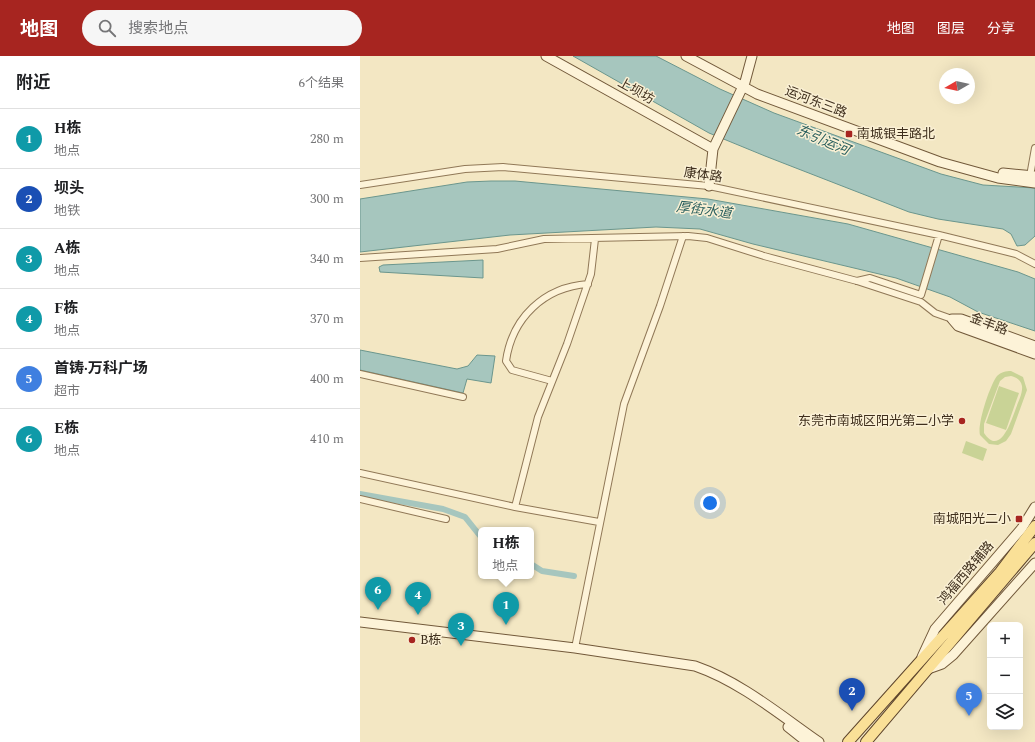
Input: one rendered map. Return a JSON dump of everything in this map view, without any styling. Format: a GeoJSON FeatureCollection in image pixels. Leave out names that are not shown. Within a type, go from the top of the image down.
{"type":"FeatureCollection","features":[{"type":"Feature","properties":{"kind":"main road"},"geometry":{"type":"LineString","coordinates":[[848,742],[1000,572],[1035,526]]}},
{"type":"Feature","properties":{"kind":"main road"},"geometry":{"type":"LineString","coordinates":[[866,742],[1035,543]]}},
{"type":"Feature","properties":{"kind":"main road"},"geometry":{"type":"LineString","coordinates":[[871,742],[875,731]]}},
{"type":"Feature","properties":{"kind":"street","name":"上坝坊"},"geometry":{"type":"LineString","coordinates":[[546,56],[713,149]]}},
{"type":"Feature","properties":{"kind":"street","name":"运河东三路"},"geometry":{"type":"LineString","coordinates":[[686,56],[742,83],[940,162],[998,178],[1033,178]]}},
{"type":"Feature","properties":{"kind":"street","name":"运河东三路"},"geometry":{"type":"LineString","coordinates":[[696,56],[742,83]]}},
{"type":"Feature","properties":{"kind":"street"},"geometry":{"type":"LineString","coordinates":[[742,83],[745,56]]}},
{"type":"Feature","properties":{"kind":"street"},"geometry":{"type":"LineString","coordinates":[[709,186],[713,149],[742,83],[752,56]]}},
{"type":"Feature","properties":{"kind":"street"},"geometry":{"type":"LineString","coordinates":[[1033,178],[1035,148]]}},
{"type":"Feature","properties":{"kind":"street","name":"康体路"},"geometry":{"type":"LineString","coordinates":[[360,186],[465,169],[503,167],[709,186],[939,235],[1016,254],[1035,264]]}},
{"type":"Feature","properties":{"kind":"street"},"geometry":{"type":"LineString","coordinates":[[857,281],[870,278],[921,295],[939,235]]}},
{"type":"Feature","properties":{"kind":"street"},"geometry":{"type":"LineString","coordinates":[[575,648],[599,522],[624,404],[660,306],[683,236]]}},
{"type":"Feature","properties":{"kind":"street"},"geometry":{"type":"LineString","coordinates":[[360,258],[497,249],[544,239],[683,236],[707,238],[764,256],[857,281],[921,302],[935,312],[952,319]]}},
{"type":"Feature","properties":{"kind":"street"},"geometry":{"type":"LineString","coordinates":[[515,507],[538,417],[588,284],[595,255],[595,239]]}},
{"type":"Feature","properties":{"kind":"street"},"geometry":{"type":"LineString","coordinates":[[552,381],[512,370],[506,361],[507,348],[518,327],[536,303],[555,291],[575,285],[588,284]]}},
{"type":"Feature","properties":{"kind":"street","name":"金丰路"},"geometry":{"type":"LineString","coordinates":[[952,319],[960,319],[1035,346]]}},
{"type":"Feature","properties":{"kind":"street","name":"金丰路"},"geometry":{"type":"LineString","coordinates":[[952,319],[958,326],[1035,354]]}},
{"type":"Feature","properties":{"kind":"street"},"geometry":{"type":"LineString","coordinates":[[360,374],[463,397]]}},
{"type":"Feature","properties":{"kind":"street"},"geometry":{"type":"LineString","coordinates":[[360,473],[515,507],[599,522]]}},
{"type":"Feature","properties":{"kind":"street"},"geometry":{"type":"LineString","coordinates":[[360,499],[446,519]]}},
{"type":"Feature","properties":{"kind":"street","name":"鸿福西路辅路"},"geometry":{"type":"LineString","coordinates":[[921,659],[935,629],[1022,528],[1035,507]]}},
{"type":"Feature","properties":{"kind":"street"},"geometry":{"type":"LineString","coordinates":[[928,669],[942,664],[953,655],[1035,563]]}},
{"type":"Feature","properties":{"kind":"street"},"geometry":{"type":"LineString","coordinates":[[360,622],[575,648],[695,666],[713,672],[732,682],[819,742]]}},
{"type":"Feature","properties":{"kind":"street"},"geometry":{"type":"LineString","coordinates":[[732,682],[807,742]]}},
{"type":"Feature","properties":{"kind":"green space"},"geometry":{"type":"Polygon","coordinates":[[[1011,371],[1023,377],[1027,390],[1011,434],[1006,441],[998,445],[989,444],[980,435],[980,422],[982,414],[991,387],[997,376],[1011,371]],[[1013,376],[1005,377],[1000,381],[984,424],[984,433],[990,439],[995,441],[1000,439],[1008,429],[1021,396],[1021,382],[1013,376]]]}},
{"type":"Feature","properties":{"kind":"green space"},"geometry":{"type":"Polygon","coordinates":[[[999,386],[1019,393],[1006,430],[986,423],[999,386]]]}},
{"type":"Feature","properties":{"kind":"green space"},"geometry":{"type":"Polygon","coordinates":[[[966,441],[987,449],[983,461],[962,453],[966,441]]]}},
{"type":"Feature","properties":{"kind":"water","name":"东引运河"},"geometry":{"type":"Polygon","coordinates":[[[573,56],[656,56],[720,89],[774,113],[941,174],[983,185],[1035,188],[1035,236],[1025,245],[1017,246],[1011,234],[1003,229],[938,219],[909,212],[765,156],[709,133],[573,56]]]}},
{"type":"Feature","properties":{"kind":"water","name":"厚街水道"},"geometry":{"type":"Polygon","coordinates":[[[515,181],[708,199],[848,224],[1018,272],[1035,279],[1035,331],[978,312],[950,297],[896,278],[753,244],[700,229],[656,227],[510,235],[360,252],[360,199],[467,182],[515,181]]]}},
{"type":"Feature","properties":{"kind":"water"},"geometry":{"type":"Polygon","coordinates":[[[483,260],[483,278],[380,272],[379,267],[383,265],[483,260]]]}},
{"type":"Feature","properties":{"kind":"water"},"geometry":{"type":"Polygon","coordinates":[[[360,350],[457,369],[468,366],[477,355],[495,356],[491,383],[467,379],[463,393],[360,370],[360,350]]]}},
{"type":"Feature","properties":{"kind":"waterway"},"geometry":{"type":"LineString","coordinates":[[360,494],[443,509],[465,517],[478,533]]}},
{"type":"Feature","properties":{"kind":"waterway"},"geometry":{"type":"LineString","coordinates":[[534,566],[542,571],[574,576]]}},
{"type":"Feature","properties":{"kind":"place","name":"南城银丰路北"},"geometry":{"type":"Point","coordinates":[849,134]}},
{"type":"Feature","properties":{"kind":"place","name":"东莞市南城区阳光第二小学"},"geometry":{"type":"Point","coordinates":[962,421]}},
{"type":"Feature","properties":{"kind":"place","name":"南城阳光二小"},"geometry":{"type":"Point","coordinates":[1019,519]}},
{"type":"Feature","properties":{"kind":"place","name":"E栋"},"geometry":{"type":"Point","coordinates":[378,610]}},
{"type":"Feature","properties":{"kind":"place","name":"F栋"},"geometry":{"type":"Point","coordinates":[418,615]}},
{"type":"Feature","properties":{"kind":"place","name":"H栋"},"geometry":{"type":"Point","coordinates":[506,625]}},
{"type":"Feature","properties":{"kind":"place","name":"B栋"},"geometry":{"type":"Point","coordinates":[412,640]}},
{"type":"Feature","properties":{"kind":"place","name":"A栋"},"geometry":{"type":"Point","coordinates":[461,646]}},
{"type":"Feature","properties":{"kind":"place","name":"坝头"},"geometry":{"type":"Point","coordinates":[852,711]}},
{"type":"Feature","properties":{"kind":"place","name":"首铸·万科广场"},"geometry":{"type":"Point","coordinates":[969,716]}}]}
